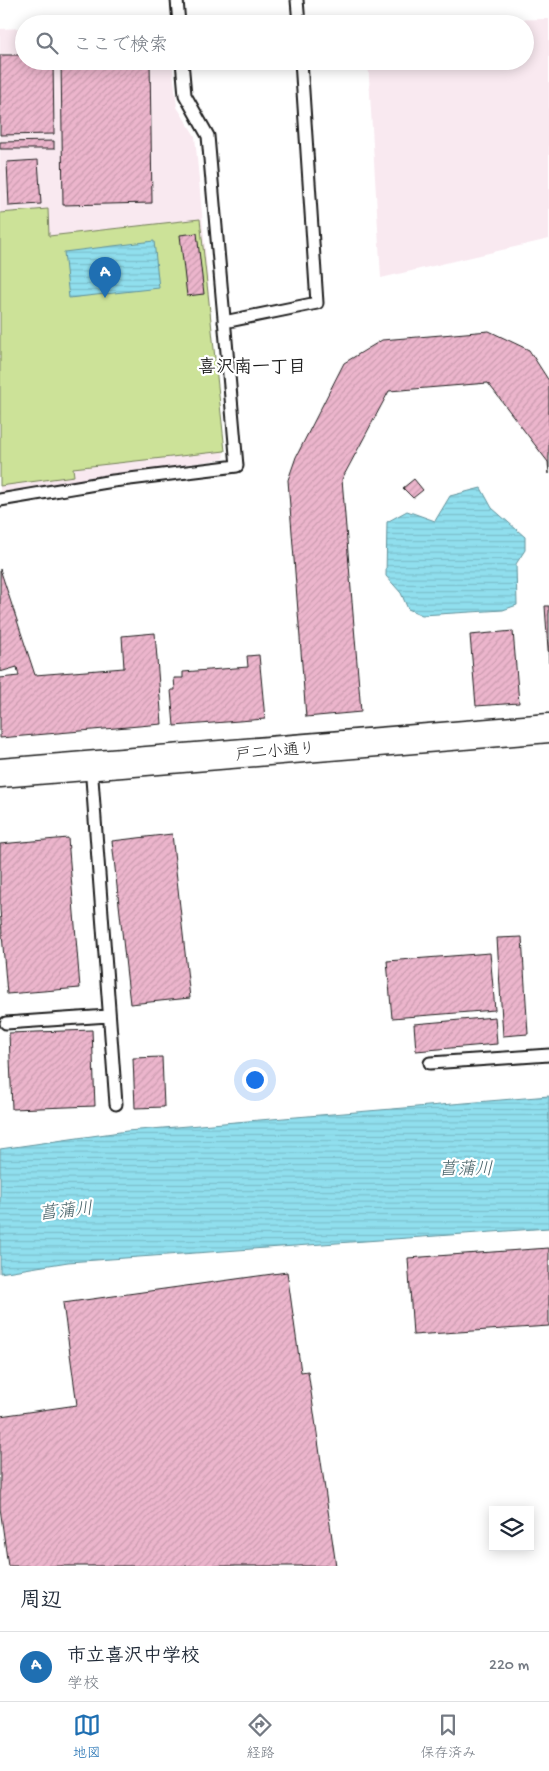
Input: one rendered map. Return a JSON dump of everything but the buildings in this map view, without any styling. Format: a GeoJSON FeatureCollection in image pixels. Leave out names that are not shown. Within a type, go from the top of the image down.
{"type":"FeatureCollection","features":[{"type":"Feature","properties":{"kind":"street","name":"戸二小通り"},"geometry":{"type":"LineString","coordinates":[[0,773],[549,728]]}},
{"type":"Feature","properties":{"kind":"lane"},"geometry":{"type":"LineString","coordinates":[[177,0],[178,15]]}},
{"type":"Feature","properties":{"kind":"lane"},"geometry":{"type":"LineString","coordinates":[[297,0],[298,15]]}},
{"type":"Feature","properties":{"kind":"lane"},"geometry":{"type":"LineString","coordinates":[[0,500],[113,482],[237,466],[208,136],[185,96],[183,70]]}},
{"type":"Feature","properties":{"kind":"lane"},"geometry":{"type":"LineString","coordinates":[[224,322],[317,303],[302,70]]}},
{"type":"Feature","properties":{"kind":"lane"},"geometry":{"type":"LineString","coordinates":[[91,765],[108,1016],[116,1104]]}},
{"type":"Feature","properties":{"kind":"lane"},"geometry":{"type":"LineString","coordinates":[[6,1023],[108,1016]]}},
{"type":"Feature","properties":{"kind":"lane"},"geometry":{"type":"LineString","coordinates":[[430,1064],[549,1055]]}},
{"type":"Feature","properties":{"kind":"shaded area"},"geometry":{"type":"Polygon","coordinates":[[[534,19],[549,19],[549,239],[381,278],[369,70],[534,70],[534,19]]]}},
{"type":"Feature","properties":{"kind":"shaded area"},"geometry":{"type":"Polygon","coordinates":[[[15,28],[15,70],[173,70],[177,107],[195,136],[224,459],[0,492],[0,29],[15,28]]]}},
{"type":"Feature","properties":{"kind":"green space"},"geometry":{"type":"Polygon","coordinates":[[[48,209],[49,236],[200,219],[225,451],[73,468],[74,476],[0,486],[0,213],[48,209]]]}},
{"type":"Feature","properties":{"kind":"water"},"geometry":{"type":"Polygon","coordinates":[[[154,241],[159,288],[69,298],[64,252],[154,241]]]}},
{"type":"Feature","properties":{"kind":"water"},"geometry":{"type":"Polygon","coordinates":[[[481,488],[492,508],[525,537],[525,550],[516,564],[517,605],[503,610],[422,615],[408,609],[401,593],[386,576],[387,522],[407,511],[435,521],[450,496],[481,488]]]}},
{"type":"Feature","properties":{"kind":"water","name":"菖蒲川"},"geometry":{"type":"Polygon","coordinates":[[[549,1096],[549,1228],[68,1262],[0,1273],[0,1149],[127,1131],[549,1096]]]}},
{"type":"Feature","properties":{"kind":"place","name":"市立喜沢中学校"},"geometry":{"type":"Point","coordinates":[105,298]}},
{"type":"Feature","properties":{"kind":"district","name":"喜沢南一丁目"},"geometry":{"type":"Point","coordinates":[252,366]}}]}
